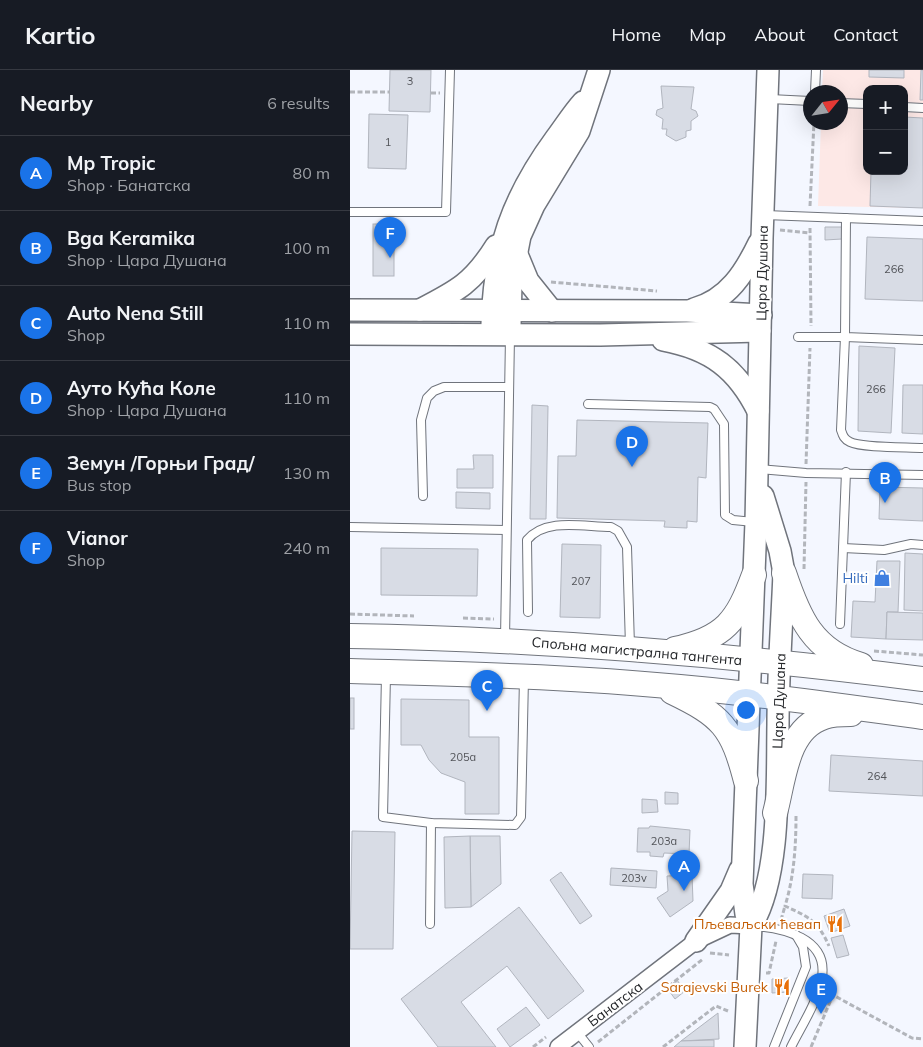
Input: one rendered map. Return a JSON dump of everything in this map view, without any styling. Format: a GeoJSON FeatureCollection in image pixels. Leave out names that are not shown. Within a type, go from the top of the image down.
{"type":"FeatureCollection","features":[{"type":"Feature","properties":{"kind":"main road"},"geometry":{"type":"LineString","coordinates":[[501,311],[510,282],[516,251],[534,205],[579,131],[587,113],[590,94],[599,70]]}},
{"type":"Feature","properties":{"kind":"main road","name":"Цара Душана"},"geometry":{"type":"LineString","coordinates":[[745,1047],[751,926],[743,898],[743,860],[756,522],[768,70]]}},
{"type":"Feature","properties":{"kind":"main road"},"geometry":{"type":"LineString","coordinates":[[501,335],[501,311],[494,281],[504,233],[517,199],[537,165],[576,109],[590,94]]}},
{"type":"Feature","properties":{"kind":"main road"},"geometry":{"type":"LineString","coordinates":[[687,311],[706,306],[727,292],[751,261],[763,227]]}},
{"type":"Feature","properties":{"kind":"main road"},"geometry":{"type":"LineString","coordinates":[[417,311],[460,289],[471,280],[482,268],[504,233]]}},
{"type":"Feature","properties":{"kind":"main road"},"geometry":{"type":"LineString","coordinates":[[516,251],[522,272],[552,311]]}},
{"type":"Feature","properties":{"kind":"main road"},"geometry":{"type":"LineString","coordinates":[[350,310],[687,311],[761,323]]}},
{"type":"Feature","properties":{"kind":"main road"},"geometry":{"type":"LineString","coordinates":[[350,334],[633,335],[761,323]]}},
{"type":"Feature","properties":{"kind":"main road"},"geometry":{"type":"LineString","coordinates":[[633,335],[676,343],[706,354],[722,364],[739,379],[759,413]]}},
{"type":"Feature","properties":{"kind":"main road","name":"Цара Душана"},"geometry":{"type":"LineString","coordinates":[[751,926],[763,904],[768,881],[775,813],[784,573],[780,551],[757,473]]}},
{"type":"Feature","properties":{"kind":"main road"},"geometry":{"type":"LineString","coordinates":[[784,573],[801,614],[819,643],[849,662],[892,675]]}},
{"type":"Feature","properties":{"kind":"main road"},"geometry":{"type":"LineString","coordinates":[[662,652],[704,641],[724,629],[737,616],[754,575]]}},
{"type":"Feature","properties":{"kind":"main road","name":"Спољна магистрална тангента"},"geometry":{"type":"LineString","coordinates":[[350,636],[506,639],[662,652],[923,679]]}},
{"type":"Feature","properties":{"kind":"main road"},"geometry":{"type":"LineString","coordinates":[[350,671],[524,676],[657,685],[779,697],[923,717]]}},
{"type":"Feature","properties":{"kind":"main road"},"geometry":{"type":"LineString","coordinates":[[657,685],[703,707],[721,721],[736,748],[746,781]]}},
{"type":"Feature","properties":{"kind":"main road"},"geometry":{"type":"LineString","coordinates":[[775,813],[794,742],[808,724],[826,716],[890,713]]}},
{"type":"Feature","properties":{"kind":"main road"},"geometry":{"type":"LineString","coordinates":[[696,941],[731,891],[743,860]]}},
{"type":"Feature","properties":{"kind":"street","name":"Банатска"},"geometry":{"type":"LineString","coordinates":[[558,1047],[696,941],[730,926],[751,926]]}},
{"type":"Feature","properties":{"kind":"lane"},"geometry":{"type":"LineString","coordinates":[[350,212],[446,212],[450,70]]}},
{"type":"Feature","properties":{"kind":"lane"},"geometry":{"type":"LineString","coordinates":[[815,85],[816,70]]}},
{"type":"Feature","properties":{"kind":"lane"},"geometry":{"type":"LineString","coordinates":[[768,99],[803,101]]}},
{"type":"Feature","properties":{"kind":"lane"},"geometry":{"type":"LineString","coordinates":[[848,103],[863,104]]}},
{"type":"Feature","properties":{"kind":"lane"},"geometry":{"type":"LineString","coordinates":[[908,107],[923,108]]}},
{"type":"Feature","properties":{"kind":"lane"},"geometry":{"type":"LineString","coordinates":[[763,227],[846,218],[923,221]]}},
{"type":"Feature","properties":{"kind":"lane"},"geometry":{"type":"LineString","coordinates":[[846,218],[845,337],[841,430],[844,438],[852,443],[923,448]]}},
{"type":"Feature","properties":{"kind":"lane"},"geometry":{"type":"LineString","coordinates":[[501,335],[509,387],[506,639]]}},
{"type":"Feature","properties":{"kind":"lane"},"geometry":{"type":"LineString","coordinates":[[798,337],[923,340]]}},
{"type":"Feature","properties":{"kind":"lane"},"geometry":{"type":"LineString","coordinates":[[423,496],[421,420],[426,398],[434,391],[444,387],[509,387]]}},
{"type":"Feature","properties":{"kind":"lane"},"geometry":{"type":"LineString","coordinates":[[588,404],[714,408],[724,424],[725,515],[733,520],[756,522]]}},
{"type":"Feature","properties":{"kind":"lane"},"geometry":{"type":"LineString","coordinates":[[757,473],[846,472],[923,475]]}},
{"type":"Feature","properties":{"kind":"lane"},"geometry":{"type":"LineString","coordinates":[[840,624],[846,472]]}},
{"type":"Feature","properties":{"kind":"lane"},"geometry":{"type":"LineString","coordinates":[[528,612],[528,540],[533,534],[551,526],[611,527],[618,532],[627,547],[630,650]]}},
{"type":"Feature","properties":{"kind":"lane"},"geometry":{"type":"LineString","coordinates":[[350,527],[506,530]]}},
{"type":"Feature","properties":{"kind":"lane"},"geometry":{"type":"LineString","coordinates":[[843,548],[884,550],[911,544],[923,546]]}},
{"type":"Feature","properties":{"kind":"lane"},"geometry":{"type":"LineString","coordinates":[[386,672],[383,817],[431,823],[516,825],[522,817],[524,676]]}},
{"type":"Feature","properties":{"kind":"lane"},"geometry":{"type":"LineString","coordinates":[[430,924],[431,823]]}},
{"type":"Feature","properties":{"kind":"lane"},"geometry":{"type":"LineString","coordinates":[[751,926],[779,928],[794,932],[810,943],[819,956],[822,978],[791,1047]]}},
{"type":"Feature","properties":{"kind":"lane"},"geometry":{"type":"LineString","coordinates":[[774,1047],[806,967],[803,947],[794,932]]}},
{"type":"Feature","properties":{"kind":"lane"},"geometry":{"type":"LineString","coordinates":[[578,1032],[590,1047]]}},
{"type":"Feature","properties":{"kind":"path"},"geometry":{"type":"LineString","coordinates":[[350,92],[390,92]]}},
{"type":"Feature","properties":{"kind":"path"},"geometry":{"type":"LineString","coordinates":[[763,227],[810,233]]}},
{"type":"Feature","properties":{"kind":"path"},"geometry":{"type":"LineString","coordinates":[[534,290],[545,282],[558,282],[660,291]]}},
{"type":"Feature","properties":{"kind":"path"},"geometry":{"type":"LineString","coordinates":[[590,1047],[710,953],[730,955]]}},
{"type":"Feature","properties":{"kind":"path"},"geometry":{"type":"LineString","coordinates":[[811,1047],[833,995]]}},
{"type":"Feature","properties":{"kind":"path"},"geometry":{"type":"LineString","coordinates":[[663,1047],[716,1006],[728,1011]]}},
{"type":"Feature","properties":{"kind":"shaded area"},"geometry":{"type":"Polygon","coordinates":[[[823,70],[923,70],[923,208],[818,206],[821,130],[848,130],[848,85],[822,85],[823,70]]]}},
{"type":"Feature","properties":{"kind":"building"},"geometry":{"type":"Polygon","coordinates":[[[390,70],[431,70],[430,112],[389,111],[390,70]]]}},
{"type":"Feature","properties":{"kind":"building"},"geometry":{"type":"Polygon","coordinates":[[[869,70],[904,70],[904,78],[869,77],[869,70]]]}},
{"type":"Feature","properties":{"kind":"building"},"geometry":{"type":"Polygon","coordinates":[[[921,70],[923,70],[923,100],[920,100],[921,70]]]}},
{"type":"Feature","properties":{"kind":"building"},"geometry":{"type":"Polygon","coordinates":[[[661,86],[694,87],[691,109],[696,111],[698,116],[691,121],[691,130],[686,131],[686,137],[676,141],[666,135],[667,129],[662,129],[663,119],[656,115],[657,110],[663,108],[661,86]]]}},
{"type":"Feature","properties":{"kind":"building"},"geometry":{"type":"Polygon","coordinates":[[[369,114],[408,115],[406,169],[368,168],[369,114]]]}},
{"type":"Feature","properties":{"kind":"building"},"geometry":{"type":"Polygon","coordinates":[[[908,117],[923,118],[923,208],[870,206],[871,175],[908,175],[908,117]]]}},
{"type":"Feature","properties":{"kind":"building"},"geometry":{"type":"Polygon","coordinates":[[[373,224],[394,224],[394,276],[373,276],[373,224]]]}},
{"type":"Feature","properties":{"kind":"building"},"geometry":{"type":"Polygon","coordinates":[[[825,227],[842,227],[842,239],[825,240],[825,227]]]}},
{"type":"Feature","properties":{"kind":"building"},"geometry":{"type":"Polygon","coordinates":[[[867,237],[923,239],[923,301],[865,299],[867,237]]]}},
{"type":"Feature","properties":{"kind":"building"},"geometry":{"type":"Polygon","coordinates":[[[859,346],[895,348],[891,433],[858,431],[859,346]]]}},
{"type":"Feature","properties":{"kind":"building"},"geometry":{"type":"Polygon","coordinates":[[[903,385],[923,385],[923,434],[902,433],[903,385]]]}},
{"type":"Feature","properties":{"kind":"building"},"geometry":{"type":"Polygon","coordinates":[[[532,405],[548,406],[546,519],[530,519],[532,405]]]}},
{"type":"Feature","properties":{"kind":"building"},"geometry":{"type":"Polygon","coordinates":[[[577,420],[708,423],[706,478],[698,477],[697,522],[687,521],[687,528],[664,527],[665,521],[557,518],[558,456],[576,456],[577,420]]]}},
{"type":"Feature","properties":{"kind":"building"},"geometry":{"type":"Polygon","coordinates":[[[473,455],[493,455],[493,488],[457,488],[457,469],[474,469],[473,455]]]}},
{"type":"Feature","properties":{"kind":"building"},"geometry":{"type":"Polygon","coordinates":[[[880,487],[923,488],[923,521],[879,519],[880,487]]]}},
{"type":"Feature","properties":{"kind":"building"},"geometry":{"type":"Polygon","coordinates":[[[456,492],[490,493],[490,509],[456,508],[456,492]]]}},
{"type":"Feature","properties":{"kind":"building"},"geometry":{"type":"Polygon","coordinates":[[[562,544],[601,545],[600,618],[560,617],[562,544]]]}},
{"type":"Feature","properties":{"kind":"building"},"geometry":{"type":"Polygon","coordinates":[[[381,548],[478,549],[477,596],[381,595],[381,548]]]}},
{"type":"Feature","properties":{"kind":"building"},"geometry":{"type":"Polygon","coordinates":[[[905,553],[923,554],[923,611],[904,610],[905,553]]]}},
{"type":"Feature","properties":{"kind":"building"},"geometry":{"type":"Polygon","coordinates":[[[877,561],[900,561],[898,612],[887,612],[886,639],[851,637],[853,601],[875,602],[877,561]]]}},
{"type":"Feature","properties":{"kind":"building"},"geometry":{"type":"Polygon","coordinates":[[[887,612],[923,613],[923,640],[886,639],[887,612]]]}},
{"type":"Feature","properties":{"kind":"building"},"geometry":{"type":"Polygon","coordinates":[[[350,698],[354,698],[354,729],[350,729],[350,698]]]}},
{"type":"Feature","properties":{"kind":"building"},"geometry":{"type":"Polygon","coordinates":[[[401,699],[469,700],[469,737],[499,737],[499,814],[465,814],[465,782],[441,773],[429,760],[421,745],[401,745],[401,699]]]}},
{"type":"Feature","properties":{"kind":"building"},"geometry":{"type":"Polygon","coordinates":[[[831,755],[923,761],[923,796],[829,791],[831,755]]]}},
{"type":"Feature","properties":{"kind":"building"},"geometry":{"type":"Polygon","coordinates":[[[665,792],[678,793],[678,804],[665,804],[665,792]]]}},
{"type":"Feature","properties":{"kind":"building"},"geometry":{"type":"Polygon","coordinates":[[[642,799],[657,800],[658,812],[642,813],[642,799]]]}},
{"type":"Feature","properties":{"kind":"building"},"geometry":{"type":"Polygon","coordinates":[[[650,826],[690,830],[689,854],[664,853],[663,857],[650,856],[650,852],[637,852],[638,828],[649,828],[650,826]]]}},
{"type":"Feature","properties":{"kind":"building"},"geometry":{"type":"Polygon","coordinates":[[[352,831],[395,832],[393,949],[350,949],[352,831]]]}},
{"type":"Feature","properties":{"kind":"building"},"geometry":{"type":"Polygon","coordinates":[[[470,836],[500,836],[501,884],[471,907],[470,836]]]}},
{"type":"Feature","properties":{"kind":"building"},"geometry":{"type":"Polygon","coordinates":[[[470,836],[471,907],[445,908],[444,837],[470,836]]]}},
{"type":"Feature","properties":{"kind":"building"},"geometry":{"type":"Polygon","coordinates":[[[611,868],[657,871],[656,888],[610,885],[611,868]]]}},
{"type":"Feature","properties":{"kind":"building"},"geometry":{"type":"Polygon","coordinates":[[[561,872],[592,916],[580,924],[550,880],[561,872]]]}},
{"type":"Feature","properties":{"kind":"building"},"geometry":{"type":"Polygon","coordinates":[[[803,874],[833,875],[832,899],[802,898],[803,874]]]}},
{"type":"Feature","properties":{"kind":"building"},"geometry":{"type":"Polygon","coordinates":[[[692,875],[693,901],[670,917],[657,898],[668,891],[667,876],[692,875]]]}},
{"type":"Feature","properties":{"kind":"building"},"geometry":{"type":"Polygon","coordinates":[[[519,907],[584,991],[548,1019],[507,966],[461,1002],[496,1047],[438,1047],[401,999],[519,907]]]}},
{"type":"Feature","properties":{"kind":"building"},"geometry":{"type":"Polygon","coordinates":[[[844,909],[850,926],[830,933],[824,916],[844,909]]]}},
{"type":"Feature","properties":{"kind":"building"},"geometry":{"type":"Polygon","coordinates":[[[843,935],[849,955],[837,958],[831,938],[843,935]]]}},
{"type":"Feature","properties":{"kind":"building"},"geometry":{"type":"Polygon","coordinates":[[[788,978],[789,992],[772,993],[772,979],[788,978]]]}},
{"type":"Feature","properties":{"kind":"building"},"geometry":{"type":"Polygon","coordinates":[[[677,980],[685,991],[675,999],[667,988],[677,980]]]}},
{"type":"Feature","properties":{"kind":"building"},"geometry":{"type":"Polygon","coordinates":[[[526,1007],[540,1025],[510,1047],[497,1029],[526,1007]]]}},
{"type":"Feature","properties":{"kind":"building"},"geometry":{"type":"Polygon","coordinates":[[[718,1013],[719,1039],[681,1041],[718,1013]]]}},
{"type":"Feature","properties":{"kind":"building"},"geometry":{"type":"Polygon","coordinates":[[[714,1040],[714,1047],[674,1047],[681,1041],[714,1040]]]}},
{"type":"Feature","properties":{"kind":"place","name":"Vianor"},"geometry":{"type":"Point","coordinates":[390,258]}},
{"type":"Feature","properties":{"kind":"place","name":"Ауто Кућа Коле"},"geometry":{"type":"Point","coordinates":[632,467]}},
{"type":"Feature","properties":{"kind":"place","name":"Bga Keramika"},"geometry":{"type":"Point","coordinates":[885,503]}},
{"type":"Feature","properties":{"kind":"place","name":"Hilti"},"geometry":{"type":"Point","coordinates":[882,578]}},
{"type":"Feature","properties":{"kind":"place","name":"Auto Nena Still"},"geometry":{"type":"Point","coordinates":[487,711]}},
{"type":"Feature","properties":{"kind":"place","name":"Mp Tropic"},"geometry":{"type":"Point","coordinates":[684,891]}},
{"type":"Feature","properties":{"kind":"place","name":"Пљеваљски ћевап"},"geometry":{"type":"Point","coordinates":[835,924]}},
{"type":"Feature","properties":{"kind":"place","name":"Sarajevski Burek"},"geometry":{"type":"Point","coordinates":[782,987]}},
{"type":"Feature","properties":{"kind":"place","name":"Земун /Горњи Град/"},"geometry":{"type":"Point","coordinates":[821,1014]}}]}
